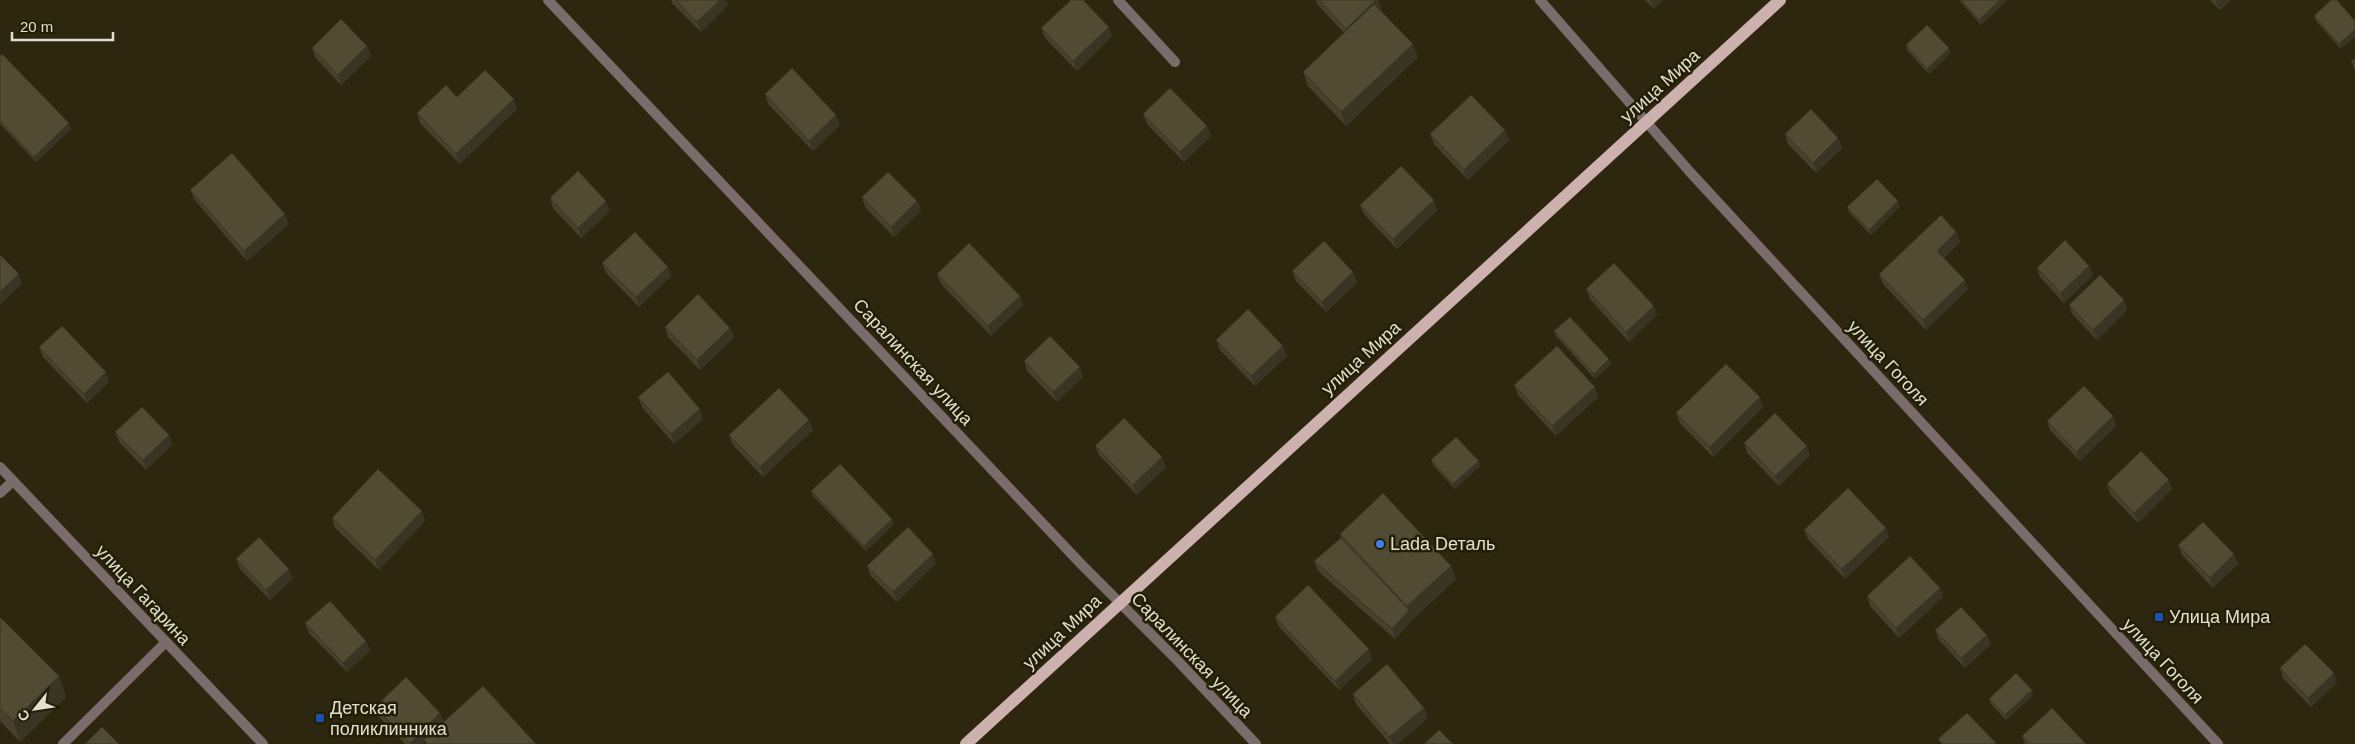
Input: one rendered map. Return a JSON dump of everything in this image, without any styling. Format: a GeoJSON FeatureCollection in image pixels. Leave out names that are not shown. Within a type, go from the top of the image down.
{"type":"FeatureCollection","features":[{"type":"Feature","properties":{"kind":"main road","name":"улица Мира"},"geometry":{"type":"LineString","coordinates":[[966,744],[1780,0]]}},
{"type":"Feature","properties":{"kind":"street","name":"Саралинская улица"},"geometry":{"type":"LineString","coordinates":[[548,0],[1119,604],[1178,661],[1256,744]]}},
{"type":"Feature","properties":{"kind":"street"},"geometry":{"type":"LineString","coordinates":[[1118,0],[1175,62]]}},
{"type":"Feature","properties":{"kind":"street","name":"улица Гоголя"},"geometry":{"type":"LineString","coordinates":[[1540,0],[1690,172],[2218,744]]}},
{"type":"Feature","properties":{"kind":"street","name":"улица Гагарина"},"geometry":{"type":"LineString","coordinates":[[0,467],[263,744]]}},
{"type":"Feature","properties":{"kind":"street"},"geometry":{"type":"LineString","coordinates":[[0,493],[13,481]]}},
{"type":"Feature","properties":{"kind":"street"},"geometry":{"type":"LineString","coordinates":[[63,744],[166,642]]}},
{"type":"Feature","properties":{"kind":"building"},"geometry":{"type":"Polygon","coordinates":[[[676,0],[720,0],[697,22],[676,0]]]}},
{"type":"Feature","properties":{"kind":"building"},"geometry":{"type":"Polygon","coordinates":[[[1071,0],[1083,0],[1109,27],[1073,61],[1041,28],[1071,0]]]}},
{"type":"Feature","properties":{"kind":"building"},"geometry":{"type":"Polygon","coordinates":[[[1319,0],[1376,0],[1346,29],[1319,0]]]}},
{"type":"Feature","properties":{"kind":"building"},"geometry":{"type":"Polygon","coordinates":[[[1961,0],[2000,0],[1979,20],[1961,0]]]}},
{"type":"Feature","properties":{"kind":"building"},"geometry":{"type":"Polygon","coordinates":[[[2331,0],[2337,0],[2355,21],[2355,30],[2339,44],[2314,16],[2331,0]]]}},
{"type":"Feature","properties":{"kind":"building"},"geometry":{"type":"Polygon","coordinates":[[[1374,4],[1413,44],[1341,112],[1303,72],[1374,4]]]}},
{"type":"Feature","properties":{"kind":"building"},"geometry":{"type":"Polygon","coordinates":[[[341,19],[367,46],[338,75],[312,48],[341,19]]]}},
{"type":"Feature","properties":{"kind":"building"},"geometry":{"type":"Polygon","coordinates":[[[1927,25],[1949,48],[1927,69],[1906,45],[1927,25]]]}},
{"type":"Feature","properties":{"kind":"building"},"geometry":{"type":"Polygon","coordinates":[[[2,54],[69,123],[34,157],[0,121],[0,56],[2,54]]]}},
{"type":"Feature","properties":{"kind":"building"},"geometry":{"type":"Polygon","coordinates":[[[792,68],[836,115],[809,141],[765,94],[792,68]]]}},
{"type":"Feature","properties":{"kind":"building"},"geometry":{"type":"Polygon","coordinates":[[[485,70],[514,99],[456,154],[417,113],[446,85],[457,97],[485,70]]]}},
{"type":"Feature","properties":{"kind":"building"},"geometry":{"type":"Polygon","coordinates":[[[1170,88],[1207,126],[1180,152],[1143,114],[1170,88]]]}},
{"type":"Feature","properties":{"kind":"building"},"geometry":{"type":"Polygon","coordinates":[[[1471,95],[1505,130],[1464,170],[1430,134],[1471,95]]]}},
{"type":"Feature","properties":{"kind":"building"},"geometry":{"type":"Polygon","coordinates":[[[1811,109],[1838,138],[1813,163],[1785,134],[1811,109]]]}},
{"type":"Feature","properties":{"kind":"building"},"geometry":{"type":"Polygon","coordinates":[[[232,153],[285,214],[244,251],[190,190],[232,153]]]}},
{"type":"Feature","properties":{"kind":"building"},"geometry":{"type":"Polygon","coordinates":[[[1401,166],[1434,200],[1393,239],[1360,205],[1401,166]]]}},
{"type":"Feature","properties":{"kind":"building"},"geometry":{"type":"Polygon","coordinates":[[[578,171],[606,201],[578,228],[550,198],[578,171]]]}},
{"type":"Feature","properties":{"kind":"building"},"geometry":{"type":"Polygon","coordinates":[[[888,172],[917,201],[891,227],[862,197],[888,172]]]}},
{"type":"Feature","properties":{"kind":"building"},"geometry":{"type":"Polygon","coordinates":[[[1877,179],[1898,201],[1869,230],[1847,207],[1877,179]]]}},
{"type":"Feature","properties":{"kind":"building"},"geometry":{"type":"Polygon","coordinates":[[[1941,215],[1956,232],[1937,251],[1965,280],[1923,320],[1879,274],[1941,215]]]}},
{"type":"Feature","properties":{"kind":"building"},"geometry":{"type":"Polygon","coordinates":[[[635,232],[668,267],[636,297],[602,263],[635,232]]]}},
{"type":"Feature","properties":{"kind":"building"},"geometry":{"type":"Polygon","coordinates":[[[2065,240],[2089,266],[2061,293],[2037,268],[2065,240]]]}},
{"type":"Feature","properties":{"kind":"building"},"geometry":{"type":"Polygon","coordinates":[[[1324,241],[1353,272],[1322,302],[1292,271],[1324,241]]]}},
{"type":"Feature","properties":{"kind":"building"},"geometry":{"type":"Polygon","coordinates":[[[969,243],[1020,296],[988,326],[937,274],[969,243]]]}},
{"type":"Feature","properties":{"kind":"building"},"geometry":{"type":"Polygon","coordinates":[[[0,255],[19,274],[0,292],[0,255]]]}},
{"type":"Feature","properties":{"kind":"building"},"geometry":{"type":"Polygon","coordinates":[[[1614,263],[1654,306],[1626,332],[1586,289],[1614,263]]]}},
{"type":"Feature","properties":{"kind":"building"},"geometry":{"type":"Polygon","coordinates":[[[2100,275],[2124,300],[2093,330],[2069,305],[2100,275]]]}},
{"type":"Feature","properties":{"kind":"building"},"geometry":{"type":"Polygon","coordinates":[[[698,294],[730,328],[697,360],[665,327],[698,294]]]}},
{"type":"Feature","properties":{"kind":"building"},"geometry":{"type":"Polygon","coordinates":[[[1248,309],[1283,346],[1251,376],[1216,340],[1248,309]]]}},
{"type":"Feature","properties":{"kind":"building"},"geometry":{"type":"Polygon","coordinates":[[[1570,317],[1609,359],[1594,374],[1554,331],[1570,317]]]}},
{"type":"Feature","properties":{"kind":"building"},"geometry":{"type":"Polygon","coordinates":[[[62,326],[106,372],[84,394],[39,347],[62,326]]]}},
{"type":"Feature","properties":{"kind":"building"},"geometry":{"type":"Polygon","coordinates":[[[1050,336],[1080,367],[1053,392],[1024,361],[1050,336]]]}},
{"type":"Feature","properties":{"kind":"building"},"geometry":{"type":"Polygon","coordinates":[[[1557,346],[1595,387],[1552,426],[1514,385],[1557,346]]]}},
{"type":"Feature","properties":{"kind":"building"},"geometry":{"type":"Polygon","coordinates":[[[1726,364],[1760,397],[1710,447],[1676,413],[1726,364]]]}},
{"type":"Feature","properties":{"kind":"building"},"geometry":{"type":"Polygon","coordinates":[[[668,372],[700,409],[671,434],[638,397],[668,372]]]}},
{"type":"Feature","properties":{"kind":"building"},"geometry":{"type":"Polygon","coordinates":[[[2084,386],[2113,416],[2076,452],[2047,421],[2084,386]]]}},
{"type":"Feature","properties":{"kind":"building"},"geometry":{"type":"Polygon","coordinates":[[[779,388],[809,420],[760,467],[729,435],[779,388]]]}},
{"type":"Feature","properties":{"kind":"building"},"geometry":{"type":"Polygon","coordinates":[[[142,407],[169,435],[143,460],[115,432],[142,407]]]}},
{"type":"Feature","properties":{"kind":"building"},"geometry":{"type":"Polygon","coordinates":[[[1775,413],[1807,446],[1775,476],[1744,443],[1775,413]]]}},
{"type":"Feature","properties":{"kind":"building"},"geometry":{"type":"Polygon","coordinates":[[[1124,418],[1162,457],[1133,485],[1095,446],[1124,418]]]}},
{"type":"Feature","properties":{"kind":"building"},"geometry":{"type":"Polygon","coordinates":[[[1456,437],[1479,461],[1453,484],[1431,460],[1456,437]]]}},
{"type":"Feature","properties":{"kind":"building"},"geometry":{"type":"Polygon","coordinates":[[[2141,451],[2169,480],[2134,513],[2107,484],[2141,451]]]}},
{"type":"Feature","properties":{"kind":"building"},"geometry":{"type":"Polygon","coordinates":[[[840,464],[892,519],[864,546],[811,491],[840,464]]]}},
{"type":"Feature","properties":{"kind":"building"},"geometry":{"type":"Polygon","coordinates":[[[378,469],[422,511],[375,560],[332,518],[378,469]]]}},
{"type":"Feature","properties":{"kind":"building"},"geometry":{"type":"Polygon","coordinates":[[[1848,488],[1886,528],[1842,569],[1804,530],[1848,488]]]}},
{"type":"Feature","properties":{"kind":"building"},"geometry":{"type":"Polygon","coordinates":[[[1383,493],[1451,566],[1407,606],[1340,534],[1383,493]]]}},
{"type":"Feature","properties":{"kind":"building"},"geometry":{"type":"Polygon","coordinates":[[[2203,522],[2234,554],[2210,578],[2178,545],[2203,522]]]}},
{"type":"Feature","properties":{"kind":"building"},"geometry":{"type":"Polygon","coordinates":[[[908,527],[933,554],[893,592],[867,566],[908,527]]]}},
{"type":"Feature","properties":{"kind":"building"},"geometry":{"type":"Polygon","coordinates":[[[259,537],[289,569],[266,590],[236,559],[259,537]]]}},
{"type":"Feature","properties":{"kind":"building"},"geometry":{"type":"Polygon","coordinates":[[[1341,538],[1409,610],[1392,629],[1314,561],[1341,538]]]}},
{"type":"Feature","properties":{"kind":"building"},"geometry":{"type":"Polygon","coordinates":[[[1910,556],[1940,588],[1896,628],[1867,596],[1910,556]]]}},
{"type":"Feature","properties":{"kind":"building"},"geometry":{"type":"Polygon","coordinates":[[[1308,585],[1369,649],[1335,681],[1275,617],[1308,585]]]}},
{"type":"Feature","properties":{"kind":"building"},"geometry":{"type":"Polygon","coordinates":[[[330,601],[366,641],[343,663],[305,623],[330,601]]]}},
{"type":"Feature","properties":{"kind":"building"},"geometry":{"type":"Polygon","coordinates":[[[1961,607],[1987,635],[1961,658],[1935,630],[1961,607]]]}},
{"type":"Feature","properties":{"kind":"building"},"geometry":{"type":"Polygon","coordinates":[[[0,617],[59,676],[13,721],[0,708],[0,617]]]}},
{"type":"Feature","properties":{"kind":"building"},"geometry":{"type":"Polygon","coordinates":[[[2305,644],[2334,673],[2308,698],[2280,668],[2305,644]]]}},
{"type":"Feature","properties":{"kind":"building"},"geometry":{"type":"Polygon","coordinates":[[[1387,664],[1424,708],[1389,737],[1353,694],[1387,664]]]}},
{"type":"Feature","properties":{"kind":"building"},"geometry":{"type":"Polygon","coordinates":[[[2016,673],[2032,690],[2005,715],[1989,699],[2016,673]]]}},
{"type":"Feature","properties":{"kind":"building"},"geometry":{"type":"Polygon","coordinates":[[[406,677],[440,713],[410,743],[375,707],[406,677]]]}},
{"type":"Feature","properties":{"kind":"building"},"geometry":{"type":"Polygon","coordinates":[[[483,686],[536,744],[428,744],[424,740],[483,686]]]}},
{"type":"Feature","properties":{"kind":"building"},"geometry":{"type":"Polygon","coordinates":[[[2052,708],[2086,744],[2030,744],[2022,736],[2052,708]]]}},
{"type":"Feature","properties":{"kind":"building"},"geometry":{"type":"Polygon","coordinates":[[[1967,713],[1995,744],[1942,744],[1938,739],[1967,713]]]}},
{"type":"Feature","properties":{"kind":"building"},"geometry":{"type":"Polygon","coordinates":[[[102,727],[119,744],[85,744],[102,727]]]}},
{"type":"Feature","properties":{"kind":"building"},"geometry":{"type":"Polygon","coordinates":[[[1439,730],[1453,744],[1424,744],[1439,730]]]}},
{"type":"Feature","properties":{"kind":"place","name":"Lada Dеталь"},"geometry":{"type":"Point","coordinates":[1380,544]}},
{"type":"Feature","properties":{"kind":"place","name":"Улица Мира"},"geometry":{"type":"Point","coordinates":[2159,617]}},
{"type":"Feature","properties":{"kind":"place","name":"Детская поликлинника"},"geometry":{"type":"Point","coordinates":[320,718]}}]}
